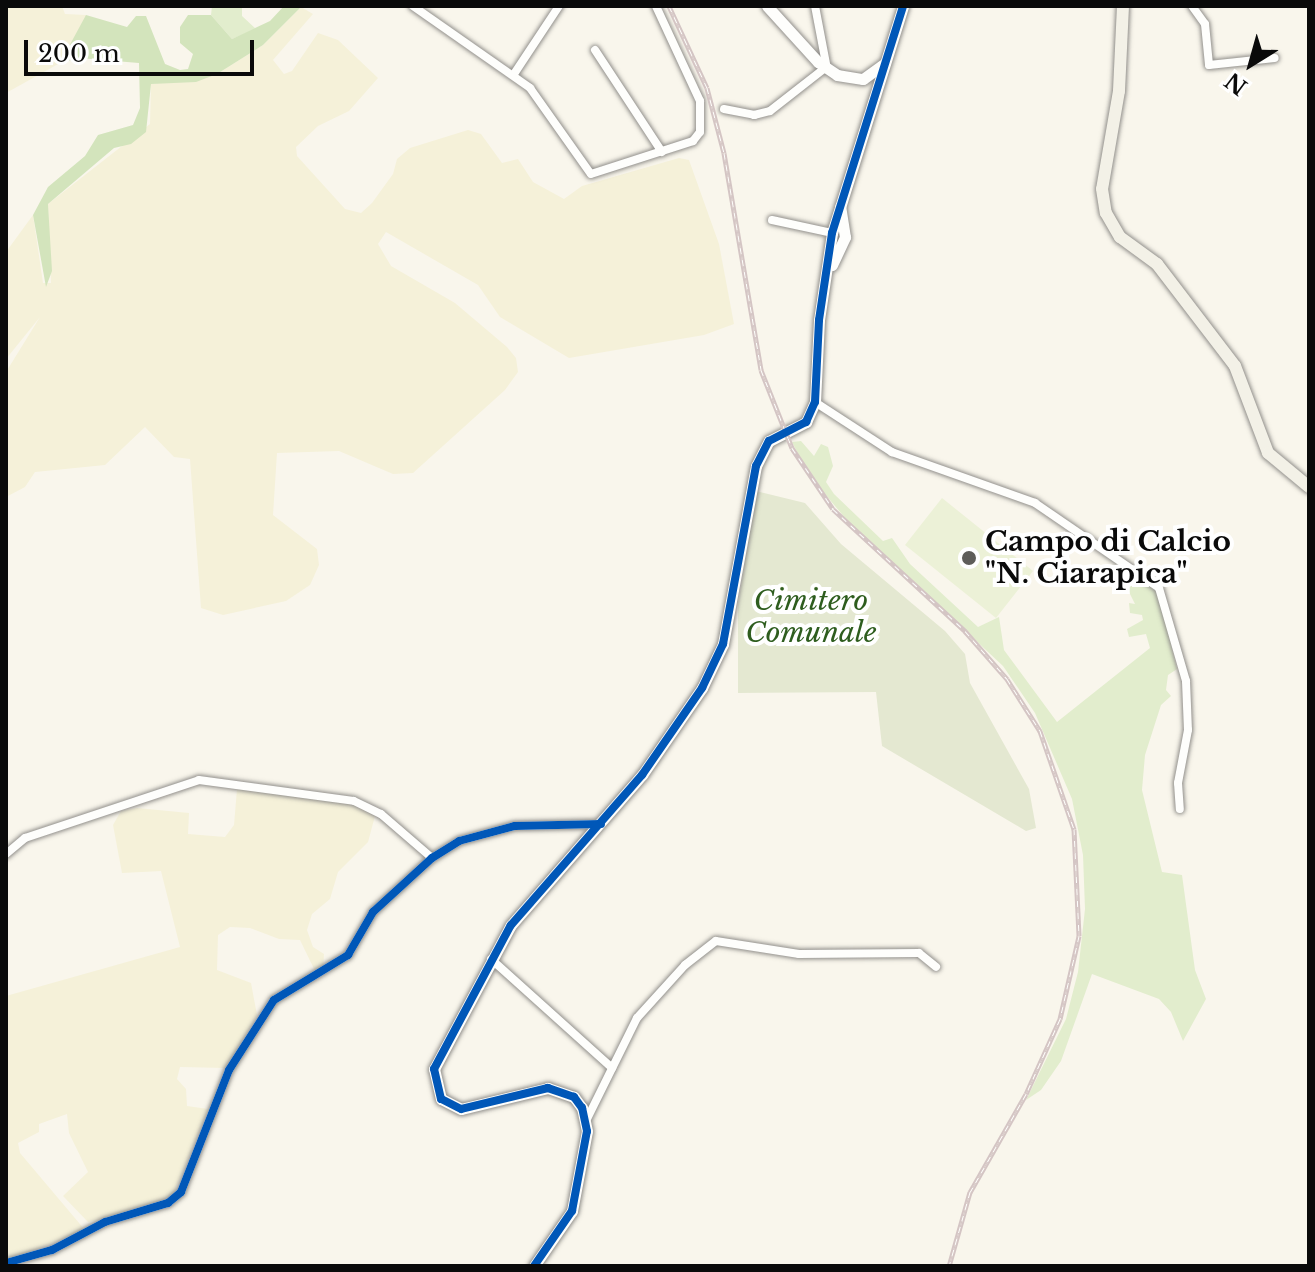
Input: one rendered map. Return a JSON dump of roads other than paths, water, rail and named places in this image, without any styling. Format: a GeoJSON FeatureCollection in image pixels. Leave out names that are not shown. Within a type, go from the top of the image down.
{"type":"FeatureCollection","features":[{"type":"Feature","properties":{"kind":"main road"},"geometry":{"type":"LineString","coordinates":[[1123,6],[1119,91],[1102,189],[1106,213],[1120,237],[1157,264],[1180,293],[1191,315],[1235,366],[1268,453],[1309,487]]}},
{"type":"Feature","properties":{"kind":"street"},"geometry":{"type":"LineString","coordinates":[[413,6],[514,74],[591,174],[693,141],[704,122],[683,60],[656,6]]}},
{"type":"Feature","properties":{"kind":"street"},"geometry":{"type":"LineString","coordinates":[[514,74],[559,6]]}},
{"type":"Feature","properties":{"kind":"street"},"geometry":{"type":"LineString","coordinates":[[767,6],[826,69],[849,79],[863,79],[886,62]]}},
{"type":"Feature","properties":{"kind":"street"},"geometry":{"type":"LineString","coordinates":[[815,6],[826,69]]}},
{"type":"Feature","properties":{"kind":"street"},"geometry":{"type":"LineString","coordinates":[[586,1121],[574,1097],[560,1089],[461,1109],[441,1099],[434,1069],[491,959],[524,908],[601,824],[672,735],[702,688],[731,625],[756,466],[777,436],[806,422],[815,402],[819,320],[829,273],[832,233],[903,6]]}},
{"type":"Feature","properties":{"kind":"street"},"geometry":{"type":"LineString","coordinates":[[1192,6],[1205,24],[1209,65],[1275,58]]}},
{"type":"Feature","properties":{"kind":"street"},"geometry":{"type":"LineString","coordinates":[[595,50],[662,152]]}},
{"type":"Feature","properties":{"kind":"street"},"geometry":{"type":"LineString","coordinates":[[724,109],[754,115],[770,111],[826,69]]}},
{"type":"Feature","properties":{"kind":"street"},"geometry":{"type":"LineString","coordinates":[[863,79],[874,97]]}},
{"type":"Feature","properties":{"kind":"street"},"geometry":{"type":"LineString","coordinates":[[829,273],[845,237],[839,205]]}},
{"type":"Feature","properties":{"kind":"street"},"geometry":{"type":"LineString","coordinates":[[772,220],[832,233]]}},
{"type":"Feature","properties":{"kind":"street"},"geometry":{"type":"LineString","coordinates":[[815,402],[892,452],[1035,503],[1159,588],[1186,681],[1188,730],[1178,783],[1180,809]]}},
{"type":"Feature","properties":{"kind":"street"},"geometry":{"type":"LineString","coordinates":[[6,854],[25,838],[199,780],[354,801],[381,814],[432,858]]}},
{"type":"Feature","properties":{"kind":"street"},"geometry":{"type":"LineString","coordinates":[[6,1263],[52,1250],[105,1222],[168,1203],[181,1192],[229,1070],[274,1000],[348,955],[373,912],[432,858],[459,841],[515,826],[601,824]]}},
{"type":"Feature","properties":{"kind":"street"},"geometry":{"type":"LineString","coordinates":[[534,1266],[572,1211],[582,1176],[586,1121],[637,1018],[685,965],[716,941],[799,954],[919,953],[936,967]]}},
{"type":"Feature","properties":{"kind":"street"},"geometry":{"type":"LineString","coordinates":[[491,959],[612,1068]]}},
{"type":"Feature","properties":{"kind":"railway"},"geometry":{"type":"LineString","coordinates":[[669,6],[707,88],[724,153],[761,370],[792,448],[833,509],[965,631],[1007,679],[1040,731],[1074,829],[1079,936],[1060,1019],[1026,1094],[970,1192],[949,1266]]}},
{"type":"Feature","properties":{"kind":"place","name":"Campo di Calcio \"N. Ciarapica\""},"geometry":{"type":"Point","coordinates":[969,558]}},
{"type":"Feature","properties":{"kind":"park label","name":"Cimitero Comunale"},"geometry":{"type":"Point","coordinates":[811,617]}}]}
